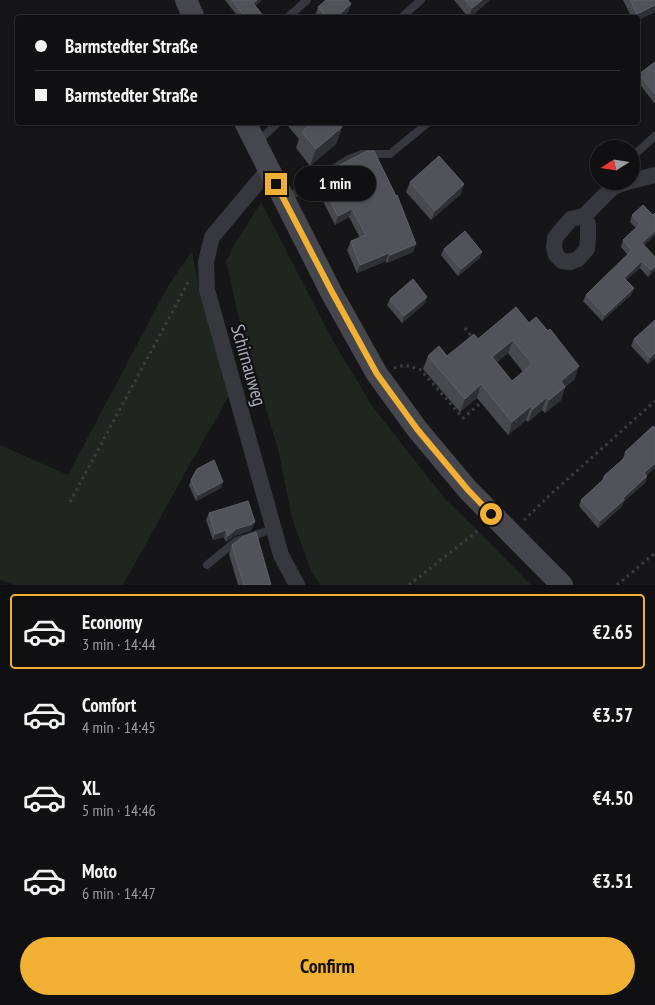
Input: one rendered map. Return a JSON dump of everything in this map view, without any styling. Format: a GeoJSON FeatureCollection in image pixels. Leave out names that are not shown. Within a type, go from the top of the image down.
{"type":"FeatureCollection","features":[{"type":"Feature","properties":{"kind":"main road"},"geometry":{"type":"LineString","coordinates":[[186,0],[193,15]]}},
{"type":"Feature","properties":{"kind":"main road"},"geometry":{"type":"LineString","coordinates":[[247,125],[284,200],[377,374],[422,435],[468,490],[562,585]]}},
{"type":"Feature","properties":{"kind":"street","name":"Schirnauweg"},"geometry":{"type":"LineString","coordinates":[[269,169],[212,237],[206,262],[207,290],[281,555],[298,585]]}},
{"type":"Feature","properties":{"kind":"street"},"geometry":{"type":"LineString","coordinates":[[640,178],[655,175]]}},
{"type":"Feature","properties":{"kind":"street"},"geometry":{"type":"LineString","coordinates":[[584,216],[610,190]]}},
{"type":"Feature","properties":{"kind":"lane"},"geometry":{"type":"LineString","coordinates":[[290,15],[308,0]]}},
{"type":"Feature","properties":{"kind":"lane"},"geometry":{"type":"LineString","coordinates":[[404,15],[421,0]]}},
{"type":"Feature","properties":{"kind":"lane"},"geometry":{"type":"LineString","coordinates":[[255,143],[276,125]]}},
{"type":"Feature","properties":{"kind":"lane"},"geometry":{"type":"LineString","coordinates":[[284,200],[349,159],[362,154],[390,154],[425,125]]}},
{"type":"Feature","properties":{"kind":"lane"},"geometry":{"type":"LineString","coordinates":[[640,149],[655,136]]}},
{"type":"Feature","properties":{"kind":"lane"},"geometry":{"type":"LineString","coordinates":[[207,565],[236,541],[274,529]]}},
{"type":"Feature","properties":{"kind":"path"},"geometry":{"type":"LineString","coordinates":[[70,502],[190,278],[206,262]]}},
{"type":"Feature","properties":{"kind":"path"},"geometry":{"type":"LineString","coordinates":[[465,328],[477,344]]}},
{"type":"Feature","properties":{"kind":"path"},"geometry":{"type":"LineString","coordinates":[[377,374],[405,365],[421,370],[463,418],[489,396]]}},
{"type":"Feature","properties":{"kind":"path"},"geometry":{"type":"LineString","coordinates":[[478,397],[483,402]]}},
{"type":"Feature","properties":{"kind":"path"},"geometry":{"type":"LineString","coordinates":[[510,534],[550,494],[655,401]]}},
{"type":"Feature","properties":{"kind":"path"},"geometry":{"type":"LineString","coordinates":[[409,585],[478,531],[491,514]]}},
{"type":"Feature","properties":{"kind":"path"},"geometry":{"type":"LineString","coordinates":[[617,585],[655,553]]}},
{"type":"Feature","properties":{"kind":"shaded area"},"geometry":{"type":"Polygon","coordinates":[[[261,202],[333,341],[373,407],[445,499],[531,585],[320,585],[311,571],[292,518],[278,449],[239,319],[226,261],[261,202]]]}},
{"type":"Feature","properties":{"kind":"shaded area"},"geometry":{"type":"Polygon","coordinates":[[[192,251],[199,288],[229,396],[123,585],[15,585],[0,580],[0,445],[68,475],[168,286],[192,251]]]}},
{"type":"Feature","properties":{"kind":"building"},"geometry":{"type":"Polygon","coordinates":[[[232,0],[257,0],[253,3],[263,15],[244,15],[232,0]]]}},
{"type":"Feature","properties":{"kind":"building"},"geometry":{"type":"Polygon","coordinates":[[[326,0],[348,0],[351,4],[338,15],[325,15],[318,7],[326,0]]]}},
{"type":"Feature","properties":{"kind":"building"},"geometry":{"type":"Polygon","coordinates":[[[465,0],[482,0],[472,8],[465,0]]]}},
{"type":"Feature","properties":{"kind":"building"},"geometry":{"type":"Polygon","coordinates":[[[630,0],[655,0],[655,5],[637,14],[630,0]]]}},
{"type":"Feature","properties":{"kind":"building"},"geometry":{"type":"Polygon","coordinates":[[[655,62],[655,94],[640,75],[655,62]]]}},
{"type":"Feature","properties":{"kind":"building"},"geometry":{"type":"Polygon","coordinates":[[[340,125],[342,127],[316,149],[302,132],[308,126],[340,125]]]}},
{"type":"Feature","properties":{"kind":"building"},"geometry":{"type":"Polygon","coordinates":[[[367,151],[374,151],[397,195],[416,244],[360,265],[351,241],[366,235],[352,209],[338,216],[319,178],[367,151]]]}},
{"type":"Feature","properties":{"kind":"building"},"geometry":{"type":"Polygon","coordinates":[[[439,156],[464,184],[435,211],[410,182],[439,156]]]}},
{"type":"Feature","properties":{"kind":"building"},"geometry":{"type":"Polygon","coordinates":[[[643,205],[653,215],[655,213],[655,231],[642,243],[655,257],[655,266],[651,270],[642,261],[624,278],[634,288],[605,315],[586,295],[632,250],[623,240],[640,224],[632,215],[643,205]]]}},
{"type":"Feature","properties":{"kind":"building"},"geometry":{"type":"Polygon","coordinates":[[[465,231],[482,252],[461,269],[444,249],[465,231]]]}},
{"type":"Feature","properties":{"kind":"building"},"geometry":{"type":"Polygon","coordinates":[[[413,279],[427,297],[404,316],[390,299],[413,279]]]}},
{"type":"Feature","properties":{"kind":"building"},"geometry":{"type":"Polygon","coordinates":[[[516,307],[529,323],[536,317],[548,331],[550,329],[579,366],[561,381],[565,387],[549,400],[547,397],[533,409],[531,406],[512,422],[481,384],[465,399],[428,356],[439,346],[447,356],[474,334],[478,339],[516,307]],[[513,340],[492,357],[512,381],[532,364],[513,340]]]}},
{"type":"Feature","properties":{"kind":"building"},"geometry":{"type":"Polygon","coordinates":[[[655,320],[655,353],[650,358],[634,339],[655,320]]]}},
{"type":"Feature","properties":{"kind":"building"},"geometry":{"type":"Polygon","coordinates":[[[653,426],[655,428],[655,463],[644,473],[647,476],[600,521],[581,500],[628,455],[625,452],[653,426]]]}},
{"type":"Feature","properties":{"kind":"building"},"geometry":{"type":"Polygon","coordinates":[[[214,460],[223,482],[198,495],[191,480],[197,469],[214,460]]]}},
{"type":"Feature","properties":{"kind":"building"},"geometry":{"type":"Polygon","coordinates":[[[248,501],[255,522],[236,529],[228,536],[226,530],[215,534],[209,513],[248,501]]]}},
{"type":"Feature","properties":{"kind":"building"},"geometry":{"type":"Polygon","coordinates":[[[256,532],[271,585],[244,585],[232,545],[242,537],[256,532]]]}},
{"type":"Feature","properties":{"kind":"route"},"geometry":{"type":"LineString","coordinates":[[276,184],[377,374],[417,429],[468,490],[491,514]]}}]}
